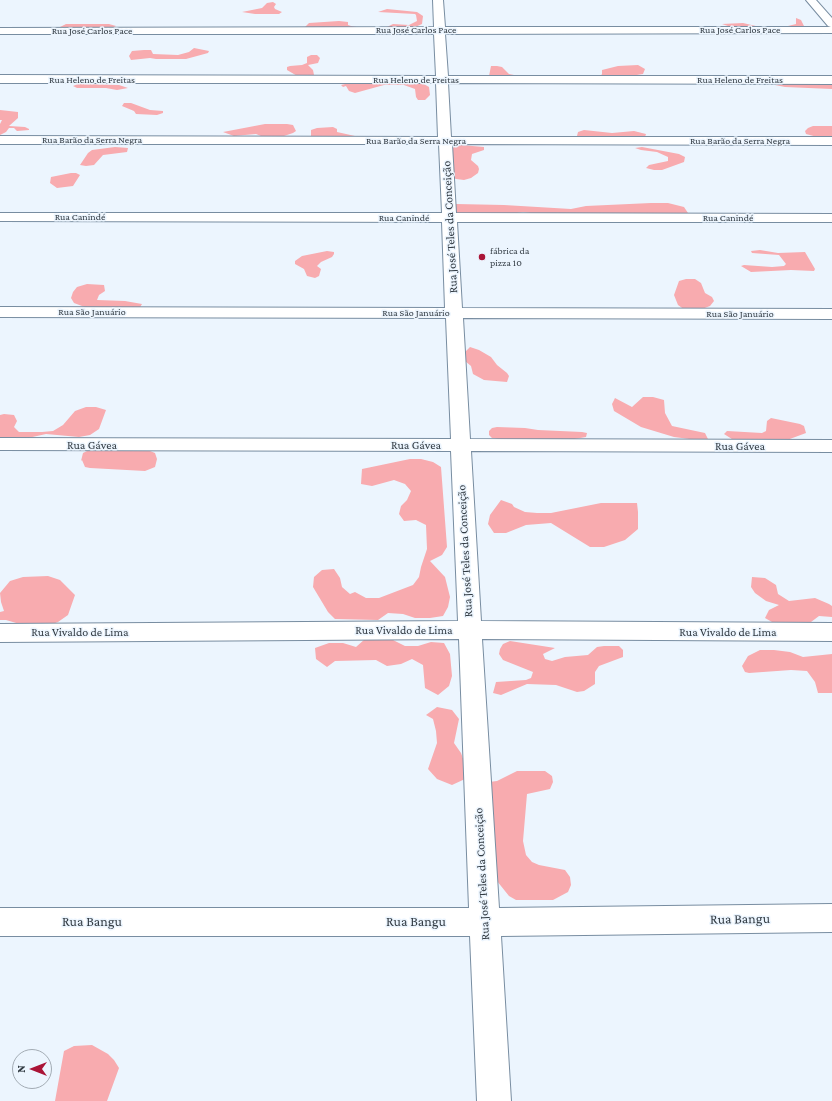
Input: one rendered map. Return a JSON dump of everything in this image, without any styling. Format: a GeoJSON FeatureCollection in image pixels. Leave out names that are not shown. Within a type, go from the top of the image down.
{"type":"FeatureCollection","features":[{"type":"Feature","properties":{"kind":"street","name":"Rua José Teles da Conceição"},"geometry":{"type":"LineString","coordinates":[[438,0],[494,1101]]}},
{"type":"Feature","properties":{"kind":"street"},"geometry":{"type":"LineString","coordinates":[[811,0],[832,24]]}},
{"type":"Feature","properties":{"kind":"street","name":"Rua José Carlos Pace"},"geometry":{"type":"LineString","coordinates":[[0,31],[832,30]]}},
{"type":"Feature","properties":{"kind":"street","name":"Rua Heleno de Freitas"},"geometry":{"type":"LineString","coordinates":[[0,79],[832,80]]}},
{"type":"Feature","properties":{"kind":"street","name":"Rua Barão da Serra Negra"},"geometry":{"type":"LineString","coordinates":[[0,140],[832,141]]}},
{"type":"Feature","properties":{"kind":"street","name":"Rua Canindé"},"geometry":{"type":"LineString","coordinates":[[0,217],[832,218]]}},
{"type":"Feature","properties":{"kind":"street","name":"Rua São Januário"},"geometry":{"type":"LineString","coordinates":[[0,312],[832,314]]}},
{"type":"Feature","properties":{"kind":"street","name":"Rua Gávea"},"geometry":{"type":"LineString","coordinates":[[0,444],[832,446]]}},
{"type":"Feature","properties":{"kind":"street","name":"Rua Vivaldo de Lima"},"geometry":{"type":"LineString","coordinates":[[0,633],[469,630],[832,632]]}},
{"type":"Feature","properties":{"kind":"street","name":"Rua Bangu"},"geometry":{"type":"LineString","coordinates":[[0,922],[485,922],[832,918]]}},
{"type":"Feature","properties":{"kind":"shaded area"},"geometry":{"type":"Polygon","coordinates":[[[273,2],[276,4],[274,7],[275,9],[282,12],[279,14],[255,14],[242,12],[262,8],[267,3],[273,2]]]}},
{"type":"Feature","properties":{"kind":"shaded area"},"geometry":{"type":"Polygon","coordinates":[[[387,9],[417,12],[423,16],[422,24],[413,28],[385,28],[393,24],[409,25],[417,21],[415,14],[378,12],[387,9]]]}},
{"type":"Feature","properties":{"kind":"shaded area"},"geometry":{"type":"Polygon","coordinates":[[[796,18],[801,20],[804,26],[800,29],[737,29],[722,24],[743,23],[760,27],[788,26],[796,24],[796,18]]]}},
{"type":"Feature","properties":{"kind":"shaded area"},"geometry":{"type":"Polygon","coordinates":[[[339,21],[348,22],[348,25],[362,28],[309,29],[305,27],[309,23],[339,21]]]}},
{"type":"Feature","properties":{"kind":"shaded area"},"geometry":{"type":"Polygon","coordinates":[[[66,24],[109,24],[116,26],[112,28],[69,29],[60,27],[66,24]]]}},
{"type":"Feature","properties":{"kind":"shaded area"},"geometry":{"type":"Polygon","coordinates":[[[194,48],[209,51],[208,53],[186,59],[150,58],[131,60],[129,56],[132,51],[144,50],[151,50],[153,54],[178,55],[189,52],[194,48]]]}},
{"type":"Feature","properties":{"kind":"shaded area"},"geometry":{"type":"Polygon","coordinates":[[[317,55],[320,58],[318,63],[308,65],[313,70],[314,75],[299,77],[287,70],[287,67],[307,63],[307,57],[317,55]]]}},
{"type":"Feature","properties":{"kind":"shaded area"},"geometry":{"type":"Polygon","coordinates":[[[638,65],[645,69],[643,74],[618,78],[600,77],[602,70],[618,66],[638,65]]]}},
{"type":"Feature","properties":{"kind":"shaded area"},"geometry":{"type":"Polygon","coordinates":[[[491,66],[502,67],[509,74],[514,75],[505,79],[489,76],[491,66]]]}},
{"type":"Feature","properties":{"kind":"shaded area"},"geometry":{"type":"Polygon","coordinates":[[[787,80],[811,84],[832,84],[832,89],[785,87],[775,85],[776,82],[787,80]]]}},
{"type":"Feature","properties":{"kind":"shaded area"},"geometry":{"type":"Polygon","coordinates":[[[353,82],[365,84],[422,83],[429,87],[430,95],[425,100],[418,100],[415,89],[404,85],[384,85],[355,93],[349,91],[346,86],[343,87],[341,85],[353,82]]]}},
{"type":"Feature","properties":{"kind":"shaded area"},"geometry":{"type":"Polygon","coordinates":[[[78,84],[119,85],[128,88],[117,90],[106,88],[77,88],[73,86],[78,84]]]}},
{"type":"Feature","properties":{"kind":"shaded area"},"geometry":{"type":"Polygon","coordinates":[[[124,103],[131,103],[150,110],[163,111],[163,113],[157,115],[136,114],[134,111],[122,106],[124,103]]]}},
{"type":"Feature","properties":{"kind":"shaded area"},"geometry":{"type":"Polygon","coordinates":[[[0,110],[18,112],[18,118],[9,126],[25,127],[29,130],[17,131],[14,128],[9,128],[6,132],[0,135],[0,124],[2,120],[0,120],[0,110]]]}},
{"type":"Feature","properties":{"kind":"shaded area"},"geometry":{"type":"Polygon","coordinates":[[[265,124],[293,125],[296,131],[281,137],[266,138],[256,134],[234,136],[223,132],[265,124]]]}},
{"type":"Feature","properties":{"kind":"shaded area"},"geometry":{"type":"Polygon","coordinates":[[[813,126],[832,126],[832,138],[821,138],[806,134],[805,131],[813,126]]]}},
{"type":"Feature","properties":{"kind":"shaded area"},"geometry":{"type":"Polygon","coordinates":[[[333,127],[337,129],[337,132],[355,136],[343,139],[314,139],[311,136],[311,130],[333,127]]]}},
{"type":"Feature","properties":{"kind":"shaded area"},"geometry":{"type":"Polygon","coordinates":[[[584,130],[612,133],[634,131],[646,134],[645,137],[582,138],[577,136],[578,132],[584,130]]]}},
{"type":"Feature","properties":{"kind":"shaded area"},"geometry":{"type":"Polygon","coordinates":[[[461,145],[484,147],[484,150],[472,154],[471,160],[478,166],[478,173],[471,178],[464,180],[451,177],[449,149],[461,145]]]}},
{"type":"Feature","properties":{"kind":"shaded area"},"geometry":{"type":"Polygon","coordinates":[[[115,147],[128,148],[127,152],[103,155],[94,165],[80,165],[88,153],[92,150],[115,147]]]}},
{"type":"Feature","properties":{"kind":"shaded area"},"geometry":{"type":"Polygon","coordinates":[[[642,147],[679,154],[685,157],[684,162],[662,170],[646,168],[649,165],[668,161],[668,157],[657,152],[635,148],[642,147]]]}},
{"type":"Feature","properties":{"kind":"shaded area"},"geometry":{"type":"Polygon","coordinates":[[[71,173],[80,175],[73,186],[57,188],[50,183],[51,177],[71,173]]]}},
{"type":"Feature","properties":{"kind":"shaded area"},"geometry":{"type":"Polygon","coordinates":[[[668,203],[684,207],[688,213],[674,216],[556,216],[523,212],[491,217],[454,213],[456,204],[571,209],[586,206],[668,203]]]}},
{"type":"Feature","properties":{"kind":"shaded area"},"geometry":{"type":"Polygon","coordinates":[[[760,250],[778,253],[805,252],[815,269],[814,271],[791,270],[751,272],[741,266],[772,267],[784,266],[786,264],[779,255],[752,253],[751,251],[760,250]]]}},
{"type":"Feature","properties":{"kind":"shaded area"},"geometry":{"type":"Polygon","coordinates":[[[327,251],[334,252],[334,254],[332,257],[321,262],[317,266],[321,269],[319,276],[315,278],[307,276],[304,269],[295,264],[295,261],[302,256],[327,251]]]}},
{"type":"Feature","properties":{"kind":"shaded area"},"geometry":{"type":"Polygon","coordinates":[[[695,279],[701,283],[705,293],[712,297],[714,301],[710,306],[702,309],[685,310],[678,305],[674,295],[679,281],[695,279]]]}},
{"type":"Feature","properties":{"kind":"shaded area"},"geometry":{"type":"Polygon","coordinates":[[[87,284],[104,285],[105,291],[99,295],[97,300],[125,301],[142,304],[139,309],[90,309],[74,303],[71,298],[73,292],[77,287],[87,284]]]}},
{"type":"Feature","properties":{"kind":"shaded area"},"geometry":{"type":"Polygon","coordinates":[[[470,347],[491,357],[509,376],[507,382],[484,380],[473,374],[471,366],[465,361],[465,352],[470,347]]]}},
{"type":"Feature","properties":{"kind":"shaded area"},"geometry":{"type":"Polygon","coordinates":[[[643,397],[653,397],[664,400],[665,413],[672,426],[705,433],[708,439],[697,440],[674,437],[641,427],[614,411],[612,404],[615,398],[632,407],[643,397]]]}},
{"type":"Feature","properties":{"kind":"shaded area"},"geometry":{"type":"Polygon","coordinates":[[[86,407],[96,407],[106,410],[99,429],[90,435],[79,437],[46,434],[10,442],[0,441],[0,415],[14,415],[17,421],[14,427],[19,432],[53,431],[63,425],[75,411],[86,407]]]}},
{"type":"Feature","properties":{"kind":"shaded area"},"geometry":{"type":"Polygon","coordinates":[[[771,418],[800,424],[804,426],[806,433],[779,443],[735,441],[724,434],[727,431],[762,433],[766,431],[767,421],[771,418]]]}},
{"type":"Feature","properties":{"kind":"shaded area"},"geometry":{"type":"Polygon","coordinates":[[[497,427],[587,433],[586,437],[569,440],[504,440],[492,438],[489,435],[489,431],[492,428],[497,427]]]}},
{"type":"Feature","properties":{"kind":"shaded area"},"geometry":{"type":"Polygon","coordinates":[[[145,449],[155,453],[157,459],[155,467],[145,471],[90,468],[85,467],[82,460],[81,461],[83,453],[87,451],[145,449]]]}},
{"type":"Feature","properties":{"kind":"shaded area"},"geometry":{"type":"Polygon","coordinates":[[[410,459],[421,459],[433,462],[441,467],[447,547],[442,555],[430,561],[445,577],[450,597],[448,607],[443,616],[430,618],[415,618],[403,614],[388,613],[378,620],[335,619],[328,612],[313,587],[314,577],[322,570],[334,569],[340,578],[342,587],[350,594],[355,592],[366,598],[379,598],[413,585],[419,577],[427,549],[426,525],[416,520],[404,521],[399,514],[401,506],[407,500],[411,491],[405,484],[394,480],[372,486],[361,484],[362,469],[410,459]]]}},
{"type":"Feature","properties":{"kind":"shaded area"},"geometry":{"type":"Polygon","coordinates":[[[501,500],[512,504],[514,507],[525,512],[537,513],[551,513],[601,503],[637,503],[638,529],[625,540],[604,547],[590,547],[551,523],[526,525],[506,533],[494,533],[488,524],[490,515],[501,500]]]}},
{"type":"Feature","properties":{"kind":"shaded area"},"geometry":{"type":"Polygon","coordinates":[[[48,576],[60,580],[75,595],[68,615],[58,622],[44,627],[30,627],[6,620],[0,620],[0,612],[4,611],[0,593],[10,581],[23,577],[48,576]]]}},
{"type":"Feature","properties":{"kind":"shaded area"},"geometry":{"type":"Polygon","coordinates":[[[752,577],[765,578],[776,585],[778,594],[789,601],[815,598],[829,604],[832,606],[832,617],[819,616],[805,629],[779,626],[765,618],[769,610],[779,605],[766,601],[755,593],[751,587],[752,577]]]}},
{"type":"Feature","properties":{"kind":"shaded area"},"geometry":{"type":"Polygon","coordinates":[[[379,638],[393,640],[405,646],[418,646],[431,642],[444,643],[450,654],[452,676],[449,686],[438,695],[425,688],[423,665],[412,659],[401,664],[387,666],[376,660],[335,661],[327,667],[316,659],[315,648],[329,643],[343,643],[356,647],[365,639],[379,638]]]}},
{"type":"Feature","properties":{"kind":"shaded area"},"geometry":{"type":"Polygon","coordinates":[[[510,641],[555,648],[543,654],[545,659],[552,661],[565,657],[588,655],[597,647],[604,646],[619,646],[623,650],[623,657],[599,666],[595,672],[595,684],[584,691],[577,692],[556,685],[527,684],[501,695],[493,693],[496,682],[526,680],[531,678],[533,672],[503,660],[499,654],[500,649],[503,644],[510,641]]]}},
{"type":"Feature","properties":{"kind":"shaded area"},"geometry":{"type":"Polygon","coordinates":[[[760,650],[790,652],[803,657],[832,654],[832,693],[818,693],[815,682],[807,671],[791,670],[745,672],[742,666],[748,656],[760,650]]]}},
{"type":"Feature","properties":{"kind":"shaded area"},"geometry":{"type":"Polygon","coordinates":[[[437,707],[452,710],[459,719],[454,743],[461,753],[466,767],[465,779],[452,785],[437,779],[428,769],[437,743],[433,719],[426,715],[437,707]]]}},
{"type":"Feature","properties":{"kind":"shaded area"},"geometry":{"type":"Polygon","coordinates":[[[517,771],[545,771],[552,776],[553,782],[550,789],[527,794],[523,841],[526,855],[532,862],[539,865],[565,870],[570,877],[571,885],[568,892],[553,900],[516,900],[509,896],[497,881],[489,782],[497,781],[517,771]]]}},
{"type":"Feature","properties":{"kind":"shaded area"},"geometry":{"type":"Polygon","coordinates":[[[92,1045],[108,1054],[119,1068],[107,1101],[55,1101],[64,1051],[74,1046],[92,1045]]]}},
{"type":"Feature","properties":{"kind":"place","name":"fábrica da pizza 10"},"geometry":{"type":"Point","coordinates":[482,257]}}]}
